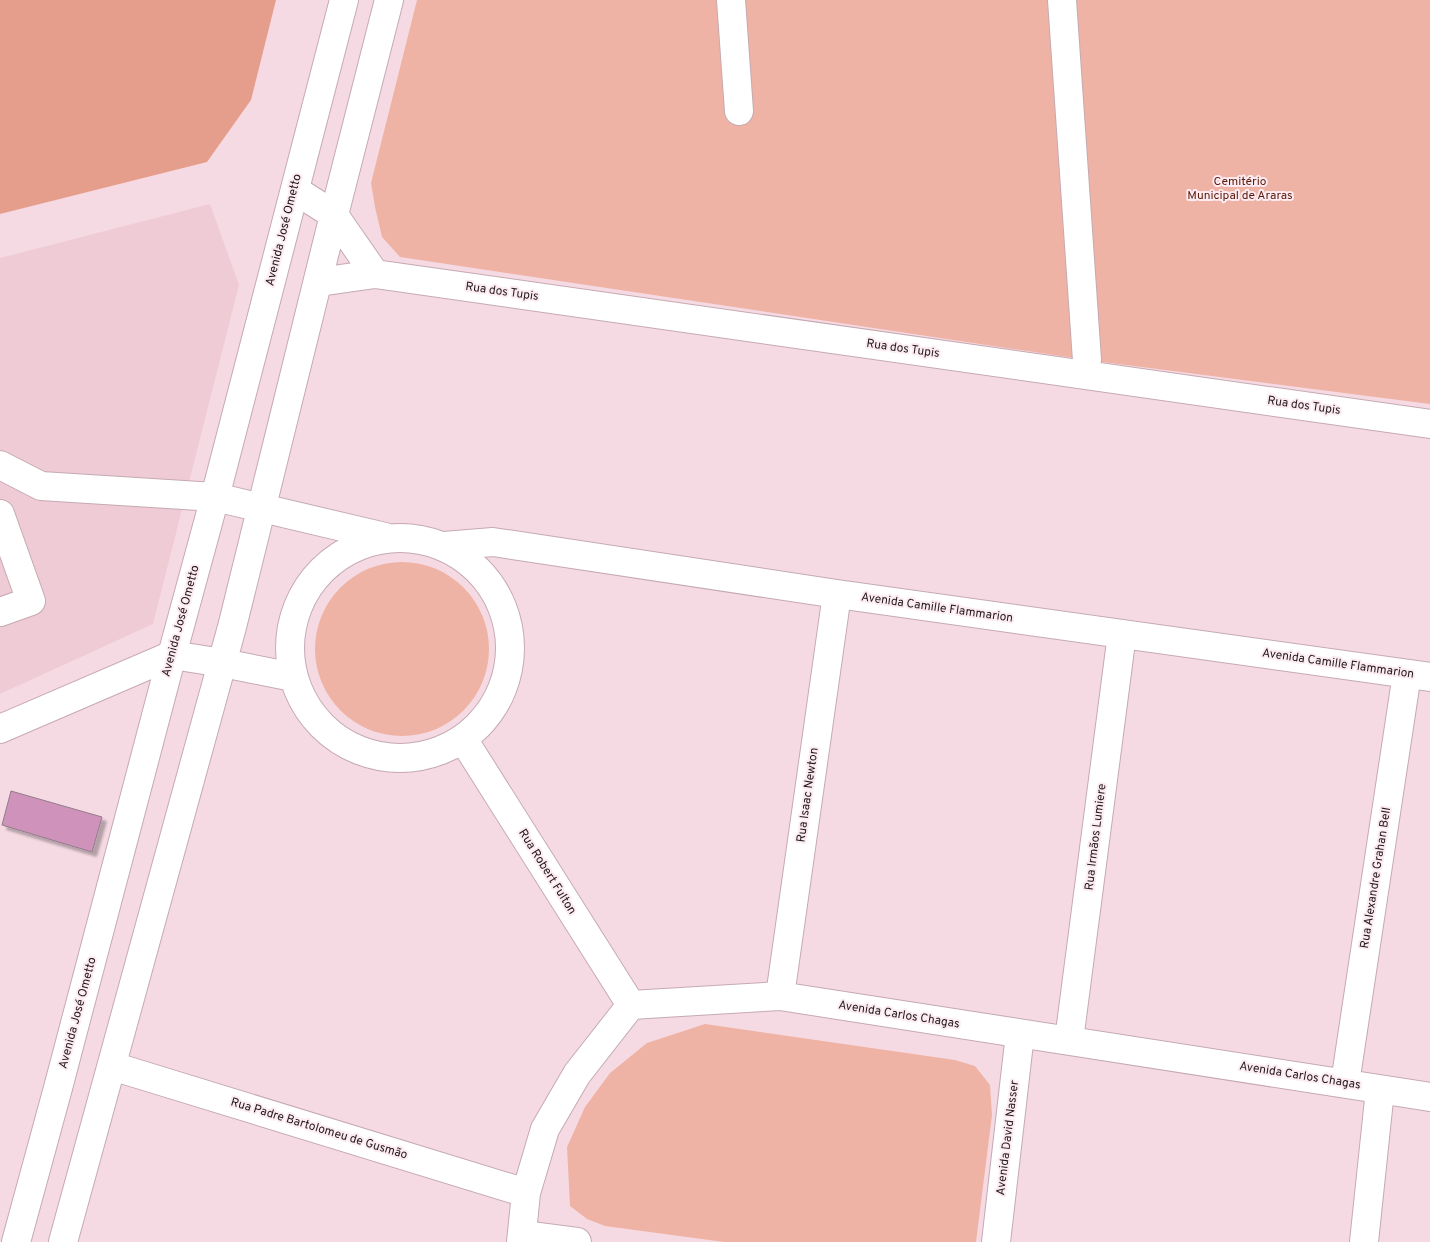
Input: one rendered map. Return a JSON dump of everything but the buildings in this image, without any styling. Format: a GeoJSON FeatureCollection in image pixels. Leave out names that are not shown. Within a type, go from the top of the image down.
{"type":"FeatureCollection","features":[{"type":"Feature","properties":{"kind":"street","name":"Avenida José Ometto"},"geometry":{"type":"LineString","coordinates":[[16,1242],[215,497],[344,0]]}},
{"type":"Feature","properties":{"kind":"street"},"geometry":{"type":"LineString","coordinates":[[63,1242],[223,663],[389,0]]}},
{"type":"Feature","properties":{"kind":"street"},"geometry":{"type":"LineString","coordinates":[[732,0],[739,111]]}},
{"type":"Feature","properties":{"kind":"street"},"geometry":{"type":"LineString","coordinates":[[1062,0],[1087,360]]}},
{"type":"Feature","properties":{"kind":"street"},"geometry":{"type":"LineString","coordinates":[[295,190],[334,215],[376,274]]}},
{"type":"Feature","properties":{"kind":"street","name":"Rua dos Tupis"},"geometry":{"type":"LineString","coordinates":[[318,282],[376,274],[1430,424]]}},
{"type":"Feature","properties":{"kind":"street"},"geometry":{"type":"LineString","coordinates":[[0,465],[40,486],[215,497],[386,537],[416,538],[444,546],[473,564],[494,590],[508,621],[511,654],[504,687],[488,716],[463,739],[437,753],[407,758],[377,756],[348,746],[324,728],[305,705],[293,677],[289,639],[298,602],[319,571],[350,548],[386,537]]}},
{"type":"Feature","properties":{"kind":"street"},"geometry":{"type":"LineString","coordinates":[[0,514],[31,601],[0,612]]}},
{"type":"Feature","properties":{"kind":"street","name":"Avenida Camille Flammarion"},"geometry":{"type":"LineString","coordinates":[[444,546],[493,542],[837,594],[1418,675]]}},
{"type":"Feature","properties":{"kind":"street","name":"Rua Isaac Newton"},"geometry":{"type":"LineString","coordinates":[[780,996],[837,594]]}},
{"type":"Feature","properties":{"kind":"street","name":"Rua Irmãos Lumiere"},"geometry":{"type":"LineString","coordinates":[[1069,1040],[1122,634]]}},
{"type":"Feature","properties":{"kind":"street"},"geometry":{"type":"LineString","coordinates":[[0,729],[172,655],[293,677]]}},
{"type":"Feature","properties":{"kind":"street","name":"Rua Alexandre Grahan Bell"},"geometry":{"type":"LineString","coordinates":[[1346,1083],[1418,675]]}},
{"type":"Feature","properties":{"kind":"street","name":"Rua Robert Fulton"},"geometry":{"type":"LineString","coordinates":[[463,739],[631,1005]]}},
{"type":"Feature","properties":{"kind":"street","name":"Avenida Carlos Chagas"},"geometry":{"type":"LineString","coordinates":[[631,1005],[780,996],[1430,1097]]}},
{"type":"Feature","properties":{"kind":"street"},"geometry":{"type":"LineString","coordinates":[[577,1242],[522,1238],[526,1193],[545,1129],[577,1074],[631,1005]]}},
{"type":"Feature","properties":{"kind":"street","name":"Avenida David Nasser"},"geometry":{"type":"LineString","coordinates":[[996,1242],[1020,1034]]}},
{"type":"Feature","properties":{"kind":"street","name":"Rua Padre Bartolomeu de Gusmão"},"geometry":{"type":"LineString","coordinates":[[112,1066],[526,1193]]}},
{"type":"Feature","properties":{"kind":"street"},"geometry":{"type":"LineString","coordinates":[[1364,1242],[1380,1090]]}},
{"type":"Feature","properties":{"kind":"shaded area"},"geometry":{"type":"Polygon","coordinates":[[[0,0],[276,0],[251,100],[207,162],[0,214],[0,0]]]}},
{"type":"Feature","properties":{"kind":"shaded area"},"geometry":{"type":"Polygon","coordinates":[[[210,204],[239,285],[153,624],[0,694],[0,258],[210,204]]]}},
{"type":"Feature","properties":{"kind":"green space","name":"Cemitério Municipal de Araras"},"geometry":{"type":"Polygon","coordinates":[[[417,0],[1430,0],[1430,404],[1087,360],[400,257],[382,237],[371,183],[417,0]]]}},
{"type":"Feature","properties":{"kind":"green space"},"geometry":{"type":"Polygon","coordinates":[[[402,562],[419,564],[443,572],[469,594],[479,608],[485,624],[489,649],[487,666],[479,690],[457,716],[443,726],[427,732],[402,736],[385,734],[361,726],[335,704],[325,690],[319,674],[315,649],[317,632],[325,608],[347,582],[361,572],[377,566],[402,562]]]}},
{"type":"Feature","properties":{"kind":"green space"},"geometry":{"type":"Polygon","coordinates":[[[705,1024],[955,1060],[975,1066],[990,1085],[992,1115],[976,1242],[724,1242],[605,1226],[587,1219],[570,1206],[567,1147],[585,1107],[610,1073],[647,1043],[705,1024]]]}}]}
